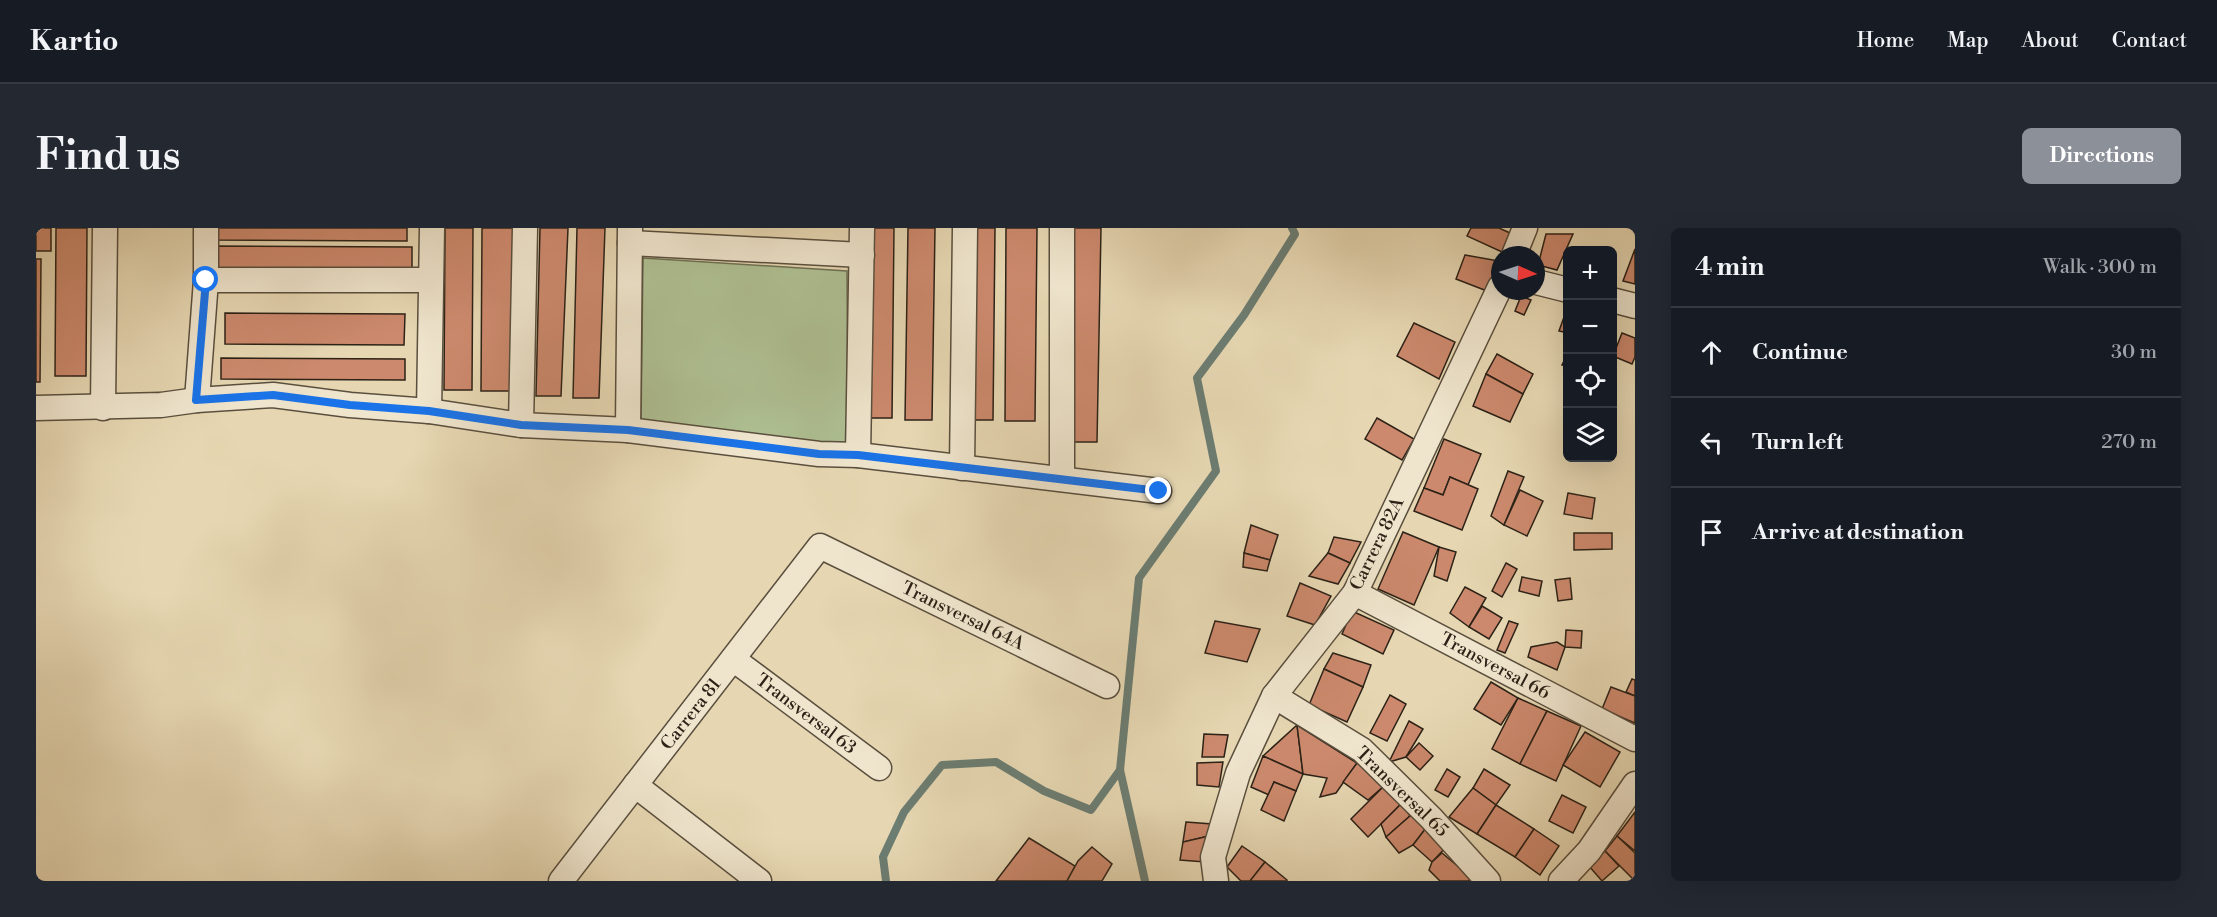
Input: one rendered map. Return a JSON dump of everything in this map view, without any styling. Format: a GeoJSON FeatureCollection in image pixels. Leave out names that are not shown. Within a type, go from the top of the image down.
{"type":"FeatureCollection","features":[{"type":"Feature","properties":{"kind":"street"},"geometry":{"type":"LineString","coordinates":[[103,408],[105,228]]}},
{"type":"Feature","properties":{"kind":"street"},"geometry":{"type":"LineString","coordinates":[[196,400],[206,280],[206,228]]}},
{"type":"Feature","properties":{"kind":"street"},"geometry":{"type":"LineString","coordinates":[[429,411],[432,228]]}},
{"type":"Feature","properties":{"kind":"street"},"geometry":{"type":"LineString","coordinates":[[521,425],[525,228]]}},
{"type":"Feature","properties":{"kind":"street"},"geometry":{"type":"LineString","coordinates":[[858,455],[862,228]]}},
{"type":"Feature","properties":{"kind":"street"},"geometry":{"type":"LineString","coordinates":[[962,468],[965,228]]}},
{"type":"Feature","properties":{"kind":"street"},"geometry":{"type":"LineString","coordinates":[[1062,228],[1062,479]]}},
{"type":"Feature","properties":{"kind":"street"},"geometry":{"type":"LineString","coordinates":[[1518,246],[1526,228]]}},
{"type":"Feature","properties":{"kind":"street"},"geometry":{"type":"LineString","coordinates":[[628,430],[630,235],[862,255]]}},
{"type":"Feature","properties":{"kind":"street"},"geometry":{"type":"LineString","coordinates":[[206,280],[431,280]]}},
{"type":"Feature","properties":{"kind":"street"},"geometry":{"type":"LineString","coordinates":[[1545,284],[1563,289]]}},
{"type":"Feature","properties":{"kind":"street","name":"Carrera 82A"},"geometry":{"type":"LineString","coordinates":[[1216,881],[1213,857],[1238,773],[1274,696],[1355,593],[1494,300]]}},
{"type":"Feature","properties":{"kind":"street"},"geometry":{"type":"LineString","coordinates":[[1617,301],[1635,306]]}},
{"type":"Feature","properties":{"kind":"street"},"geometry":{"type":"LineString","coordinates":[[36,408],[162,405],[196,400],[273,395],[350,405],[429,411],[521,425],[628,430],[819,454],[858,455],[1159,491]]}},
{"type":"Feature","properties":{"kind":"street","name":"Carrera 81"},"geometry":{"type":"LineString","coordinates":[[561,881],[820,546]]}},
{"type":"Feature","properties":{"kind":"street","name":"Transversal 64A"},"geometry":{"type":"LineString","coordinates":[[820,546],[1107,686]]}},
{"type":"Feature","properties":{"kind":"street","name":"Transversal 66"},"geometry":{"type":"LineString","coordinates":[[1355,593],[1635,739]]}},
{"type":"Feature","properties":{"kind":"street","name":"Transversal 63"},"geometry":{"type":"LineString","coordinates":[[733,659],[879,768]]}},
{"type":"Feature","properties":{"kind":"street","name":"Transversal 65"},"geometry":{"type":"LineString","coordinates":[[1274,696],[1362,750],[1431,818],[1488,881]]}},
{"type":"Feature","properties":{"kind":"street"},"geometry":{"type":"LineString","coordinates":[[635,785],[759,881]]}},
{"type":"Feature","properties":{"kind":"street"},"geometry":{"type":"LineString","coordinates":[[1561,881],[1589,851],[1634,786]]}},
{"type":"Feature","properties":{"kind":"green space"},"geometry":{"type":"Polygon","coordinates":[[[643,258],[847,271],[848,447],[641,423],[643,258]]]}},
{"type":"Feature","properties":{"kind":"building"},"geometry":{"type":"Polygon","coordinates":[[[36,228],[51,228],[51,251],[36,251],[36,228]]]}},
{"type":"Feature","properties":{"kind":"building"},"geometry":{"type":"Polygon","coordinates":[[[56,228],[87,228],[86,376],[55,376],[56,228]]]}},
{"type":"Feature","properties":{"kind":"building"},"geometry":{"type":"Polygon","coordinates":[[[217,228],[407,228],[407,241],[216,240],[217,228]]]}},
{"type":"Feature","properties":{"kind":"building"},"geometry":{"type":"Polygon","coordinates":[[[445,228],[473,228],[472,390],[444,390],[445,228]]]}},
{"type":"Feature","properties":{"kind":"building"},"geometry":{"type":"Polygon","coordinates":[[[482,228],[515,228],[514,391],[481,391],[482,228]]]}},
{"type":"Feature","properties":{"kind":"building"},"geometry":{"type":"Polygon","coordinates":[[[540,228],[568,228],[561,396],[536,396],[540,228]]]}},
{"type":"Feature","properties":{"kind":"building"},"geometry":{"type":"Polygon","coordinates":[[[577,228],[605,228],[599,398],[573,398],[577,228]]]}},
{"type":"Feature","properties":{"kind":"building"},"geometry":{"type":"Polygon","coordinates":[[[870,228],[894,228],[892,418],[868,418],[870,228]]]}},
{"type":"Feature","properties":{"kind":"building"},"geometry":{"type":"Polygon","coordinates":[[[908,228],[935,228],[932,420],[905,420],[908,228]]]}},
{"type":"Feature","properties":{"kind":"building"},"geometry":{"type":"Polygon","coordinates":[[[971,228],[995,228],[993,420],[969,420],[971,228]]]}},
{"type":"Feature","properties":{"kind":"building"},"geometry":{"type":"Polygon","coordinates":[[[1006,228],[1037,228],[1035,421],[1005,421],[1006,228]]]}},
{"type":"Feature","properties":{"kind":"building"},"geometry":{"type":"Polygon","coordinates":[[[1067,228],[1101,228],[1097,442],[1063,442],[1067,228]]]}},
{"type":"Feature","properties":{"kind":"building"},"geometry":{"type":"Polygon","coordinates":[[[1471,228],[1499,228],[1510,233],[1505,246],[1491,247],[1467,236],[1471,228]]]}},
{"type":"Feature","properties":{"kind":"building"},"geometry":{"type":"Polygon","coordinates":[[[1546,234],[1573,234],[1568,246],[1563,246],[1563,256],[1557,270],[1545,267],[1545,246],[1543,246],[1546,234]]]}},
{"type":"Feature","properties":{"kind":"building"},"geometry":{"type":"Polygon","coordinates":[[[216,246],[412,247],[412,275],[215,274],[216,246]]]}},
{"type":"Feature","properties":{"kind":"building"},"geometry":{"type":"Polygon","coordinates":[[[1635,249],[1635,284],[1623,281],[1635,249]]]}},
{"type":"Feature","properties":{"kind":"building"},"geometry":{"type":"Polygon","coordinates":[[[1465,255],[1491,260],[1491,281],[1487,291],[1456,279],[1465,255]]]}},
{"type":"Feature","properties":{"kind":"building"},"geometry":{"type":"Polygon","coordinates":[[[36,259],[41,259],[40,382],[36,382],[36,259]]]}},
{"type":"Feature","properties":{"kind":"building"},"geometry":{"type":"Polygon","coordinates":[[[1519,300],[1531,300],[1524,315],[1515,311],[1519,300]]]}},
{"type":"Feature","properties":{"kind":"building"},"geometry":{"type":"Polygon","coordinates":[[[225,313],[405,314],[404,345],[225,344],[225,313]]]}},
{"type":"Feature","properties":{"kind":"building"},"geometry":{"type":"Polygon","coordinates":[[[1563,320],[1563,332],[1559,331],[1563,320]]]}},
{"type":"Feature","properties":{"kind":"building"},"geometry":{"type":"Polygon","coordinates":[[[1414,323],[1455,342],[1439,379],[1397,356],[1414,323]]]}},
{"type":"Feature","properties":{"kind":"building"},"geometry":{"type":"Polygon","coordinates":[[[1622,333],[1635,338],[1635,357],[1632,364],[1617,358],[1617,346],[1622,333]]]}},
{"type":"Feature","properties":{"kind":"building"},"geometry":{"type":"Polygon","coordinates":[[[1497,354],[1533,374],[1523,394],[1486,374],[1497,354]]]}},
{"type":"Feature","properties":{"kind":"building"},"geometry":{"type":"Polygon","coordinates":[[[221,358],[405,359],[405,380],[221,379],[221,358]]]}},
{"type":"Feature","properties":{"kind":"building"},"geometry":{"type":"Polygon","coordinates":[[[1486,374],[1523,394],[1510,422],[1473,406],[1486,374]]]}},
{"type":"Feature","properties":{"kind":"building"},"geometry":{"type":"Polygon","coordinates":[[[1377,418],[1414,439],[1402,460],[1365,439],[1377,418]]]}},
{"type":"Feature","properties":{"kind":"building"},"geometry":{"type":"Polygon","coordinates":[[[1444,439],[1481,454],[1468,485],[1450,477],[1443,495],[1424,488],[1444,439]]]}},
{"type":"Feature","properties":{"kind":"building"},"geometry":{"type":"Polygon","coordinates":[[[1508,471],[1524,477],[1504,525],[1491,516],[1508,471]]]}},
{"type":"Feature","properties":{"kind":"building"},"geometry":{"type":"Polygon","coordinates":[[[1450,477],[1478,489],[1462,530],[1414,511],[1424,488],[1443,495],[1450,477]]]}},
{"type":"Feature","properties":{"kind":"building"},"geometry":{"type":"Polygon","coordinates":[[[1520,490],[1543,501],[1527,536],[1504,525],[1520,490]]]}},
{"type":"Feature","properties":{"kind":"building"},"geometry":{"type":"Polygon","coordinates":[[[1568,493],[1595,498],[1592,519],[1564,514],[1568,493]]]}},
{"type":"Feature","properties":{"kind":"building"},"geometry":{"type":"Polygon","coordinates":[[[1251,525],[1278,535],[1270,560],[1244,553],[1251,525]]]}},
{"type":"Feature","properties":{"kind":"building"},"geometry":{"type":"Polygon","coordinates":[[[1403,532],[1439,547],[1414,605],[1378,589],[1403,532]]]}},
{"type":"Feature","properties":{"kind":"building"},"geometry":{"type":"Polygon","coordinates":[[[1574,533],[1612,533],[1612,549],[1574,550],[1574,533]]]}},
{"type":"Feature","properties":{"kind":"building"},"geometry":{"type":"Polygon","coordinates":[[[1334,537],[1361,542],[1350,563],[1328,553],[1334,537]]]}},
{"type":"Feature","properties":{"kind":"building"},"geometry":{"type":"Polygon","coordinates":[[[1439,547],[1456,552],[1447,581],[1434,576],[1439,547]]]}},
{"type":"Feature","properties":{"kind":"building"},"geometry":{"type":"Polygon","coordinates":[[[1244,553],[1270,560],[1267,571],[1243,567],[1244,553]]]}},
{"type":"Feature","properties":{"kind":"building"},"geometry":{"type":"Polygon","coordinates":[[[1328,553],[1350,563],[1338,584],[1309,576],[1328,553]]]}},
{"type":"Feature","properties":{"kind":"building"},"geometry":{"type":"Polygon","coordinates":[[[1506,563],[1517,569],[1502,597],[1492,591],[1506,563]]]}},
{"type":"Feature","properties":{"kind":"building"},"geometry":{"type":"Polygon","coordinates":[[[1522,577],[1542,581],[1539,596],[1519,591],[1522,577]]]}},
{"type":"Feature","properties":{"kind":"building"},"geometry":{"type":"Polygon","coordinates":[[[1570,578],[1572,599],[1558,601],[1555,580],[1570,578]]]}},
{"type":"Feature","properties":{"kind":"building"},"geometry":{"type":"Polygon","coordinates":[[[1300,583],[1331,596],[1315,625],[1287,616],[1300,583]]]}},
{"type":"Feature","properties":{"kind":"building"},"geometry":{"type":"Polygon","coordinates":[[[1465,587],[1486,598],[1469,627],[1450,613],[1465,587]]]}},
{"type":"Feature","properties":{"kind":"building"},"geometry":{"type":"Polygon","coordinates":[[[1482,606],[1502,618],[1489,639],[1469,627],[1482,606]]]}},
{"type":"Feature","properties":{"kind":"building"},"geometry":{"type":"Polygon","coordinates":[[[1352,611],[1394,630],[1383,654],[1342,634],[1352,611]]]}},
{"type":"Feature","properties":{"kind":"building"},"geometry":{"type":"Polygon","coordinates":[[[1215,621],[1260,629],[1247,662],[1205,653],[1215,621]]]}},
{"type":"Feature","properties":{"kind":"building"},"geometry":{"type":"Polygon","coordinates":[[[1509,621],[1518,624],[1505,653],[1497,650],[1509,621]]]}},
{"type":"Feature","properties":{"kind":"building"},"geometry":{"type":"Polygon","coordinates":[[[1566,630],[1582,631],[1581,648],[1565,647],[1566,630]]]}},
{"type":"Feature","properties":{"kind":"building"},"geometry":{"type":"Polygon","coordinates":[[[1557,642],[1565,647],[1557,670],[1528,657],[1531,647],[1557,642]]]}},
{"type":"Feature","properties":{"kind":"building"},"geometry":{"type":"Polygon","coordinates":[[[1333,653],[1371,665],[1363,687],[1324,669],[1333,653]]]}},
{"type":"Feature","properties":{"kind":"building"},"geometry":{"type":"Polygon","coordinates":[[[1324,669],[1363,687],[1347,722],[1309,705],[1324,669]]]}},
{"type":"Feature","properties":{"kind":"building"},"geometry":{"type":"Polygon","coordinates":[[[1632,679],[1635,680],[1635,696],[1626,692],[1632,679]]]}},
{"type":"Feature","properties":{"kind":"building"},"geometry":{"type":"Polygon","coordinates":[[[1491,682],[1518,698],[1501,725],[1474,709],[1491,682]]]}},
{"type":"Feature","properties":{"kind":"building"},"geometry":{"type":"Polygon","coordinates":[[[1611,687],[1635,696],[1635,723],[1602,709],[1611,687]]]}},
{"type":"Feature","properties":{"kind":"building"},"geometry":{"type":"Polygon","coordinates":[[[1390,695],[1406,704],[1387,741],[1370,733],[1390,695]]]}},
{"type":"Feature","properties":{"kind":"building"},"geometry":{"type":"Polygon","coordinates":[[[1518,698],[1547,711],[1520,764],[1492,749],[1518,698]]]}},
{"type":"Feature","properties":{"kind":"building"},"geometry":{"type":"Polygon","coordinates":[[[1547,711],[1581,726],[1556,781],[1520,764],[1547,711]]]}},
{"type":"Feature","properties":{"kind":"building"},"geometry":{"type":"Polygon","coordinates":[[[1409,721],[1423,729],[1406,757],[1389,762],[1409,721]]]}},
{"type":"Feature","properties":{"kind":"building"},"geometry":{"type":"Polygon","coordinates":[[[1297,725],[1303,774],[1263,756],[1297,725]]]}},
{"type":"Feature","properties":{"kind":"building"},"geometry":{"type":"Polygon","coordinates":[[[1297,725],[1357,763],[1336,793],[1320,797],[1327,778],[1303,774],[1297,725]]]}},
{"type":"Feature","properties":{"kind":"building"},"geometry":{"type":"Polygon","coordinates":[[[1585,732],[1620,752],[1600,787],[1563,765],[1585,732]]]}},
{"type":"Feature","properties":{"kind":"building"},"geometry":{"type":"Polygon","coordinates":[[[1204,734],[1228,735],[1224,757],[1202,757],[1204,734]]]}},
{"type":"Feature","properties":{"kind":"building"},"geometry":{"type":"Polygon","coordinates":[[[1419,743],[1433,756],[1420,770],[1406,757],[1419,743]]]}},
{"type":"Feature","properties":{"kind":"building"},"geometry":{"type":"Polygon","coordinates":[[[1263,756],[1303,774],[1296,791],[1274,782],[1269,795],[1251,787],[1263,756]]]}},
{"type":"Feature","properties":{"kind":"building"},"geometry":{"type":"Polygon","coordinates":[[[1223,762],[1219,787],[1197,785],[1197,763],[1223,762]]]}},
{"type":"Feature","properties":{"kind":"building"},"geometry":{"type":"Polygon","coordinates":[[[1357,763],[1385,785],[1368,800],[1343,782],[1357,763]]]}},
{"type":"Feature","properties":{"kind":"building"},"geometry":{"type":"Polygon","coordinates":[[[1447,769],[1460,777],[1448,797],[1435,790],[1447,769]]]}},
{"type":"Feature","properties":{"kind":"building"},"geometry":{"type":"Polygon","coordinates":[[[1484,769],[1510,785],[1496,805],[1473,788],[1484,769]]]}},
{"type":"Feature","properties":{"kind":"building"},"geometry":{"type":"Polygon","coordinates":[[[1274,782],[1296,791],[1284,821],[1261,810],[1274,782]]]}},
{"type":"Feature","properties":{"kind":"building"},"geometry":{"type":"Polygon","coordinates":[[[1385,785],[1402,803],[1368,837],[1351,819],[1385,785]]]}},
{"type":"Feature","properties":{"kind":"building"},"geometry":{"type":"Polygon","coordinates":[[[1473,788],[1496,805],[1477,834],[1449,817],[1473,788]]]}},
{"type":"Feature","properties":{"kind":"building"},"geometry":{"type":"Polygon","coordinates":[[[1562,795],[1586,807],[1573,833],[1549,821],[1562,795]]]}},
{"type":"Feature","properties":{"kind":"building"},"geometry":{"type":"Polygon","coordinates":[[[1402,803],[1410,816],[1386,837],[1381,824],[1402,803]]]}},
{"type":"Feature","properties":{"kind":"building"},"geometry":{"type":"Polygon","coordinates":[[[1496,805],[1534,829],[1515,857],[1477,834],[1496,805]]]}},
{"type":"Feature","properties":{"kind":"building"},"geometry":{"type":"Polygon","coordinates":[[[1635,812],[1635,851],[1617,836],[1635,812]]]}},
{"type":"Feature","properties":{"kind":"building"},"geometry":{"type":"Polygon","coordinates":[[[1417,813],[1426,828],[1413,845],[1399,853],[1386,837],[1410,816],[1417,813]]]}},
{"type":"Feature","properties":{"kind":"building"},"geometry":{"type":"Polygon","coordinates":[[[1186,822],[1212,824],[1209,836],[1183,842],[1186,822]]]}},
{"type":"Feature","properties":{"kind":"building"},"geometry":{"type":"Polygon","coordinates":[[[1426,828],[1448,845],[1432,862],[1413,845],[1426,828]]]}},
{"type":"Feature","properties":{"kind":"building"},"geometry":{"type":"Polygon","coordinates":[[[1534,829],[1559,846],[1540,875],[1515,857],[1534,829]]]}},
{"type":"Feature","properties":{"kind":"building"},"geometry":{"type":"Polygon","coordinates":[[[1209,836],[1205,862],[1180,860],[1183,842],[1209,836]]]}},
{"type":"Feature","properties":{"kind":"building"},"geometry":{"type":"Polygon","coordinates":[[[1617,836],[1635,853],[1635,881],[1605,851],[1617,836]]]}},
{"type":"Feature","properties":{"kind":"building"},"geometry":{"type":"Polygon","coordinates":[[[1029,838],[1075,866],[1067,881],[996,881],[1029,838]]]}},
{"type":"Feature","properties":{"kind":"building"},"geometry":{"type":"Polygon","coordinates":[[[1242,846],[1265,862],[1250,881],[1241,881],[1227,867],[1242,846]]]}},
{"type":"Feature","properties":{"kind":"building"},"geometry":{"type":"Polygon","coordinates":[[[1092,847],[1112,864],[1102,881],[1067,881],[1078,861],[1092,847]]]}},
{"type":"Feature","properties":{"kind":"building"},"geometry":{"type":"Polygon","coordinates":[[[1605,851],[1619,866],[1602,881],[1589,866],[1605,851]]]}},
{"type":"Feature","properties":{"kind":"building"},"geometry":{"type":"Polygon","coordinates":[[[1442,853],[1472,878],[1468,881],[1440,881],[1429,870],[1432,862],[1442,853]]]}},
{"type":"Feature","properties":{"kind":"building"},"geometry":{"type":"Polygon","coordinates":[[[1265,862],[1287,880],[1287,881],[1250,881],[1265,862]]]}},
{"type":"Feature","properties":{"kind":"waterway"},"geometry":{"type":"LineString","coordinates":[[1145,881],[1120,770],[1139,578],[1216,471],[1197,378],[1244,315],[1295,234],[1292,228]]}},
{"type":"Feature","properties":{"kind":"waterway"},"geometry":{"type":"LineString","coordinates":[[886,881],[883,857],[904,812],[942,765],[996,762],[1044,791],[1091,810],[1120,770]]}},
{"type":"Feature","properties":{"kind":"route"},"geometry":{"type":"LineString","coordinates":[[206,280],[196,400],[273,395],[350,405],[429,411],[521,425],[628,430],[819,454],[858,455],[1159,491]]}}]}
